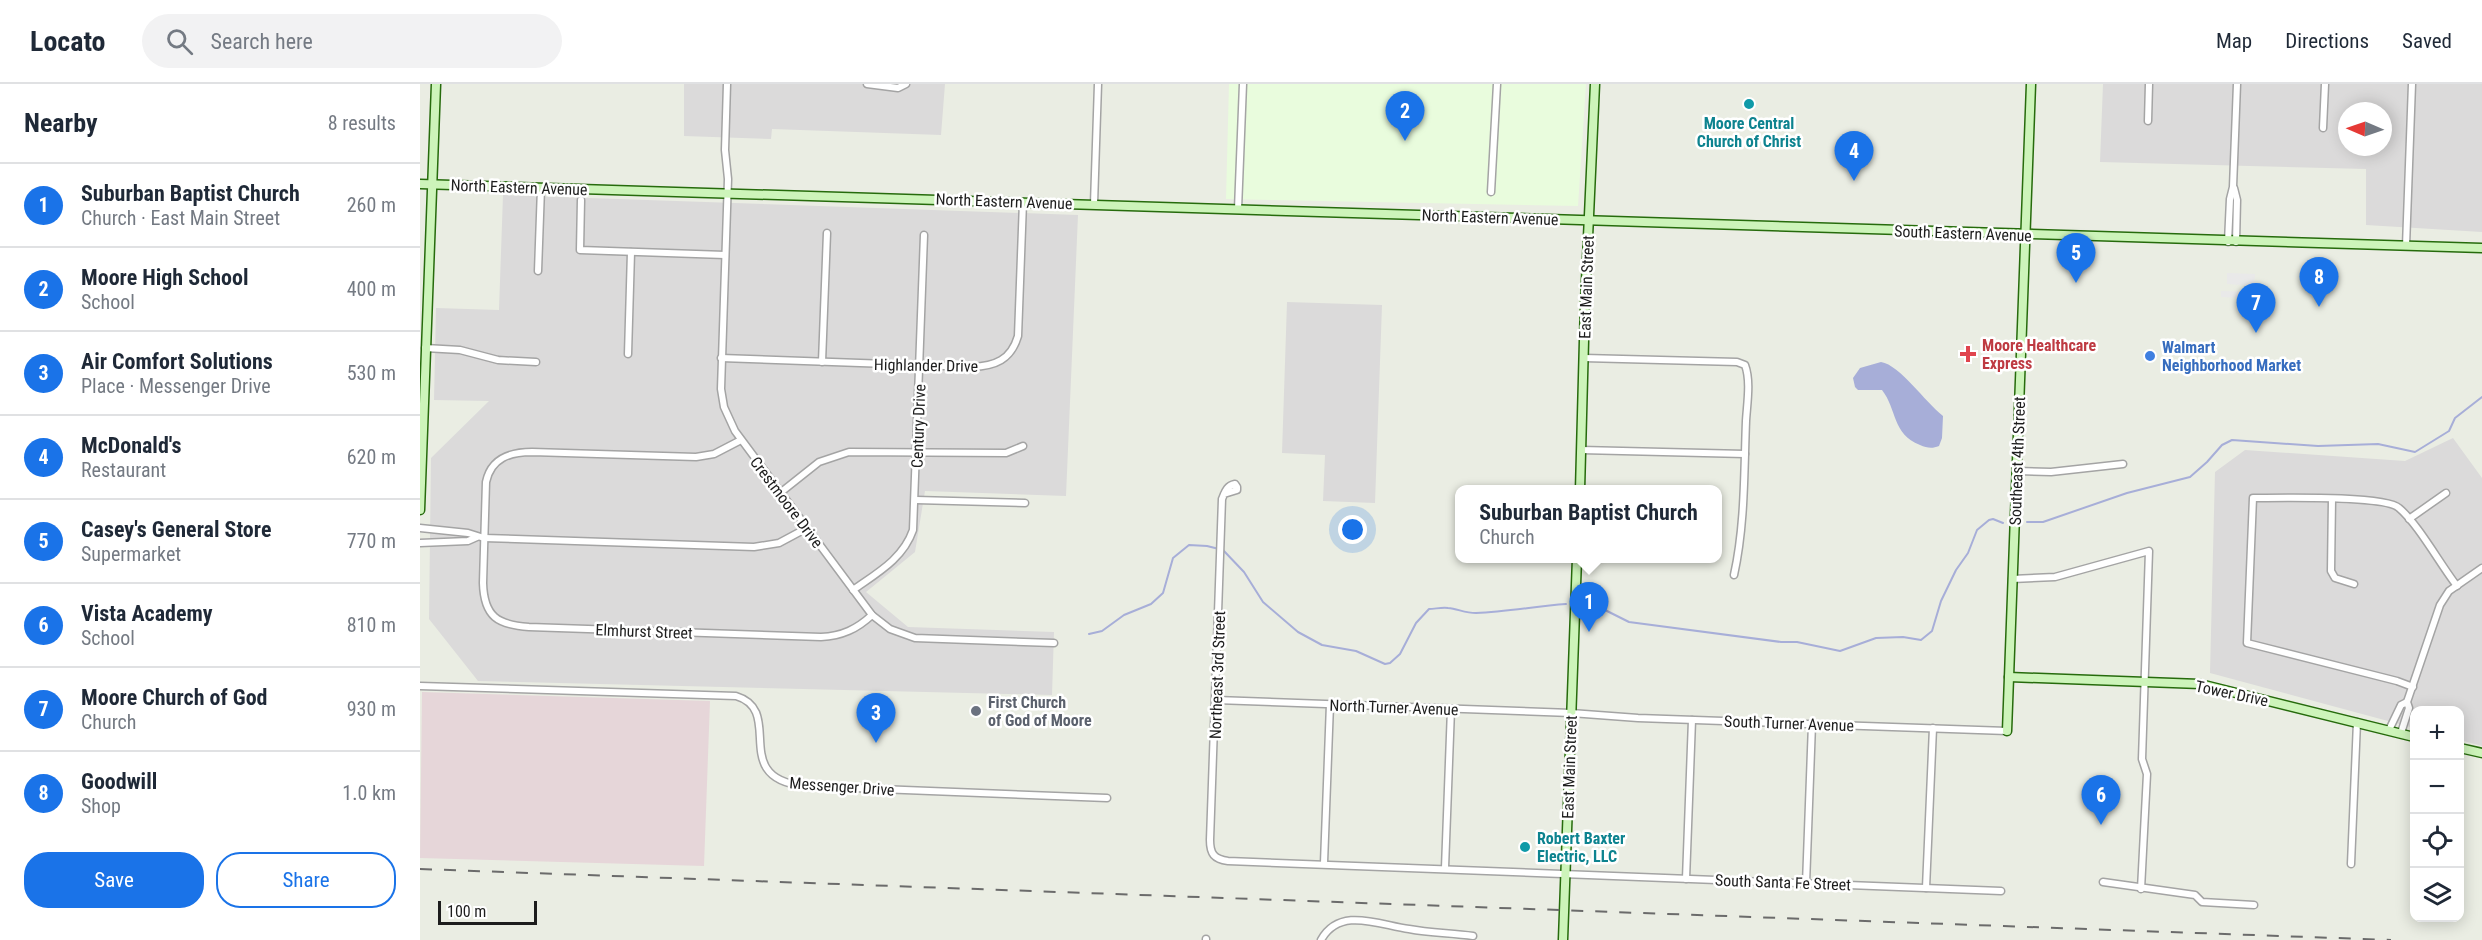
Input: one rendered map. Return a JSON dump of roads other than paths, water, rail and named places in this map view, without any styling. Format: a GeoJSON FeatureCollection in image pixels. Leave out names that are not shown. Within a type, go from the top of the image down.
{"type":"FeatureCollection","features":[{"type":"Feature","properties":{"kind":"main road"},"geometry":{"type":"LineString","coordinates":[[420,510],[422,397],[436,84]]}},
{"type":"Feature","properties":{"kind":"main road","name":"East Main Street"},"geometry":{"type":"LineString","coordinates":[[1580,485],[1588,221],[1595,84]]}},
{"type":"Feature","properties":{"kind":"main road","name":"Southeast 4th Street"},"geometry":{"type":"LineString","coordinates":[[2007,731],[2031,84]]}},
{"type":"Feature","properties":{"kind":"main road","name":"North Eastern Avenue"},"geometry":{"type":"LineString","coordinates":[[420,183],[541,188],[727,191],[1588,221]]}},
{"type":"Feature","properties":{"kind":"main road","name":"South Eastern Avenue"},"geometry":{"type":"LineString","coordinates":[[1588,221],[2482,248]]}},
{"type":"Feature","properties":{"kind":"main road","name":"East Main Street"},"geometry":{"type":"LineString","coordinates":[[1563,940],[1577,563]]}},
{"type":"Feature","properties":{"kind":"main road","name":"Tower Drive"},"geometry":{"type":"LineString","coordinates":[[2009,677],[2211,686],[2410,735]]}},
{"type":"Feature","properties":{"kind":"main road"},"geometry":{"type":"LineString","coordinates":[[2464,749],[2482,753]]}},
{"type":"Feature","properties":{"kind":"street","name":"Crestmoore Drive"},"geometry":{"type":"LineString","coordinates":[[727,84],[727,191],[721,389],[724,407],[730,422],[741,440],[872,615],[890,629],[915,638],[1054,643]]}},
{"type":"Feature","properties":{"kind":"street"},"geometry":{"type":"LineString","coordinates":[[867,84],[898,88],[906,84]]}},
{"type":"Feature","properties":{"kind":"street"},"geometry":{"type":"LineString","coordinates":[[1094,204],[1098,84]]}},
{"type":"Feature","properties":{"kind":"street"},"geometry":{"type":"LineString","coordinates":[[1238,209],[1243,84]]}},
{"type":"Feature","properties":{"kind":"street"},"geometry":{"type":"LineString","coordinates":[[1491,192],[1497,84]]}},
{"type":"Feature","properties":{"kind":"street"},"geometry":{"type":"LineString","coordinates":[[2148,121],[2149,84]]}},
{"type":"Feature","properties":{"kind":"street"},"geometry":{"type":"LineString","coordinates":[[2232,242],[2230,199],[2234,187],[2237,84]]}},
{"type":"Feature","properties":{"kind":"street"},"geometry":{"type":"LineString","coordinates":[[2323,128],[2325,84]]}},
{"type":"Feature","properties":{"kind":"street"},"geometry":{"type":"LineString","coordinates":[[2406,246],[2412,84]]}},
{"type":"Feature","properties":{"kind":"street"},"geometry":{"type":"LineString","coordinates":[[538,271],[541,188]]}},
{"type":"Feature","properties":{"kind":"street"},"geometry":{"type":"LineString","coordinates":[[581,200],[580,250],[725,255]]}},
{"type":"Feature","properties":{"kind":"street","name":"Highlander Drive"},"geometry":{"type":"LineString","coordinates":[[721,358],[983,367],[1000,362],[1013,350],[1019,330],[1023,202]]}},
{"type":"Feature","properties":{"kind":"street"},"geometry":{"type":"LineString","coordinates":[[822,362],[827,233]]}},
{"type":"Feature","properties":{"kind":"street","name":"Century Drive"},"geometry":{"type":"LineString","coordinates":[[853,590],[887,566],[906,547],[913,530],[916,500],[924,235]]}},
{"type":"Feature","properties":{"kind":"street"},"geometry":{"type":"LineString","coordinates":[[628,354],[631,252]]}},
{"type":"Feature","properties":{"kind":"street"},"geometry":{"type":"LineString","coordinates":[[425,348],[460,350],[498,360],[536,362]]}},
{"type":"Feature","properties":{"kind":"street"},"geometry":{"type":"LineString","coordinates":[[1584,358],[1737,362],[1745,365],[1747,382],[1741,532],[1734,575]]}},
{"type":"Feature","properties":{"kind":"street","name":"Elmhurst Street"},"geometry":{"type":"LineString","coordinates":[[741,440],[714,454],[696,457],[512,453],[496,463],[488,476],[481,538],[486,606],[498,620],[515,626],[821,637],[842,635],[872,615]]}},
{"type":"Feature","properties":{"kind":"street"},"geometry":{"type":"LineString","coordinates":[[780,493],[819,462],[837,454],[860,451],[1006,453],[1023,446]]}},
{"type":"Feature","properties":{"kind":"street"},"geometry":{"type":"LineString","coordinates":[[1581,450],[1745,454]]}},
{"type":"Feature","properties":{"kind":"street"},"geometry":{"type":"LineString","coordinates":[[2016,471],[2056,472],[2123,464]]}},
{"type":"Feature","properties":{"kind":"street"},"geometry":{"type":"LineString","coordinates":[[2409,519],[2446,493]]}},
{"type":"Feature","properties":{"kind":"street","name":"Northeast 3rd Street"},"geometry":{"type":"LineString","coordinates":[[1213,855],[1210,840],[1220,533],[1224,494]]}},
{"type":"Feature","properties":{"kind":"street"},"geometry":{"type":"LineString","coordinates":[[2413,687],[2247,643],[2253,498],[2390,503],[2400,509],[2409,519],[2457,586]]}},
{"type":"Feature","properties":{"kind":"street"},"geometry":{"type":"LineString","coordinates":[[916,500],[1024,503]]}},
{"type":"Feature","properties":{"kind":"street"},"geometry":{"type":"LineString","coordinates":[[2332,500],[2331,572],[2335,578],[2354,584]]}},
{"type":"Feature","properties":{"kind":"street"},"geometry":{"type":"LineString","coordinates":[[420,528],[468,533],[481,538]]}},
{"type":"Feature","properties":{"kind":"street"},"geometry":{"type":"LineString","coordinates":[[420,543],[468,541],[481,538],[764,547],[779,543],[807,528]]}},
{"type":"Feature","properties":{"kind":"street"},"geometry":{"type":"LineString","coordinates":[[2012,579],[2055,577],[2148,551],[2142,759],[2147,774],[2141,889]]}},
{"type":"Feature","properties":{"kind":"street"},"geometry":{"type":"LineString","coordinates":[[2389,730],[2402,705],[2407,702],[2440,605],[2446,595],[2482,568]]}},
{"type":"Feature","properties":{"kind":"street","name":"Messenger Drive"},"geometry":{"type":"LineString","coordinates":[[420,686],[736,696],[748,703],[758,718],[760,751],[766,768],[773,777],[785,783],[804,786],[1107,798]]}},
{"type":"Feature","properties":{"kind":"street","name":"North Turner Avenue"},"geometry":{"type":"LineString","coordinates":[[1216,700],[1571,713]]}},
{"type":"Feature","properties":{"kind":"street"},"geometry":{"type":"LineString","coordinates":[[2401,733],[2409,708],[2407,702]]}},
{"type":"Feature","properties":{"kind":"street"},"geometry":{"type":"LineString","coordinates":[[1324,863],[1330,704]]}},
{"type":"Feature","properties":{"kind":"street"},"geometry":{"type":"LineString","coordinates":[[1445,868],[1451,709]]}},
{"type":"Feature","properties":{"kind":"street","name":"South Turner Avenue"},"geometry":{"type":"LineString","coordinates":[[1571,713],[1692,720],[2007,731]]}},
{"type":"Feature","properties":{"kind":"street"},"geometry":{"type":"LineString","coordinates":[[1686,879],[1692,720]]}},
{"type":"Feature","properties":{"kind":"street"},"geometry":{"type":"LineString","coordinates":[[2351,864],[2357,722]]}},
{"type":"Feature","properties":{"kind":"street"},"geometry":{"type":"LineString","coordinates":[[1806,884],[1812,724]]}},
{"type":"Feature","properties":{"kind":"street"},"geometry":{"type":"LineString","coordinates":[[1926,888],[1933,728]]}},
{"type":"Feature","properties":{"kind":"street","name":"South Santa Fe Street"},"geometry":{"type":"LineString","coordinates":[[1213,855],[1228,861],[2001,891]]}},
{"type":"Feature","properties":{"kind":"street"},"geometry":{"type":"LineString","coordinates":[[2103,882],[2195,895],[2202,902],[2254,905]]}},
{"type":"Feature","properties":{"kind":"street"},"geometry":{"type":"LineString","coordinates":[[1321,940],[1327,929],[1345,921],[1377,921],[1407,929],[1473,936]]}},
{"type":"Feature","properties":{"kind":"street"},"geometry":{"type":"LineString","coordinates":[[1443,940],[1444,932]]}},
{"type":"Feature","properties":{"kind":"water"},"geometry":{"type":"Polygon","coordinates":[[[1881,362],[1896,370],[1943,416],[1942,438],[1939,446],[1925,447],[1904,434],[1882,390],[1858,390],[1855,387],[1853,378],[1860,368],[1881,362]]]}},
{"type":"Feature","properties":{"kind":"waterway"},"geometry":{"type":"LineString","coordinates":[[2027,522],[2043,522],[2127,493],[2190,477],[2222,445],[2232,440],[2318,446],[2378,444],[2415,452],[2449,431],[2455,418],[2482,397]]}},
{"type":"Feature","properties":{"kind":"waterway"},"geometry":{"type":"LineString","coordinates":[[1586,605],[1603,609],[1629,622],[1781,642],[1797,642],[1840,651],[1876,638],[1903,637],[1921,640],[1932,631],[1941,601],[1956,570],[1968,553],[1977,530],[1989,520],[1993,519],[2003,523]]}},
{"type":"Feature","properties":{"kind":"waterway"},"geometry":{"type":"LineString","coordinates":[[1089,634],[1102,631],[1124,615],[1151,604],[1163,593],[1173,558],[1189,545],[1223,550],[1244,572],[1263,602],[1298,632],[1322,645],[1356,651],[1385,664],[1390,663],[1400,654],[1416,623],[1429,609],[1446,608],[1476,613],[1566,604]]}},
{"type":"Feature","properties":{"kind":"railway"},"geometry":{"type":"LineString","coordinates":[[420,869],[2391,940]]}},
{"type":"Feature","properties":{"kind":"place","name":"Moore Central Church of Christ"},"geometry":{"type":"Point","coordinates":[1749,104]}},
{"type":"Feature","properties":{"kind":"place","name":"Moore High School"},"geometry":{"type":"Point","coordinates":[1405,141]}},
{"type":"Feature","properties":{"kind":"place","name":"McDonald's"},"geometry":{"type":"Point","coordinates":[1854,181]}},
{"type":"Feature","properties":{"kind":"place","name":"Casey's General Store"},"geometry":{"type":"Point","coordinates":[2076,283]}},
{"type":"Feature","properties":{"kind":"place","name":"Goodwill"},"geometry":{"type":"Point","coordinates":[2319,307]}},
{"type":"Feature","properties":{"kind":"place","name":"Moore Church of God"},"geometry":{"type":"Point","coordinates":[2256,333]}},
{"type":"Feature","properties":{"kind":"place","name":"Moore Healthcare Express"},"geometry":{"type":"Point","coordinates":[1968,354]}},
{"type":"Feature","properties":{"kind":"place","name":"Walmart Neighborhood Market"},"geometry":{"type":"Point","coordinates":[2150,356]}},
{"type":"Feature","properties":{"kind":"place","name":"Suburban Baptist Church"},"geometry":{"type":"Point","coordinates":[1589,632]}},
{"type":"Feature","properties":{"kind":"place","name":"First Church of God of Moore"},"geometry":{"type":"Point","coordinates":[976,711]}},
{"type":"Feature","properties":{"kind":"place","name":"Air Comfort Solutions"},"geometry":{"type":"Point","coordinates":[876,743]}},
{"type":"Feature","properties":{"kind":"place","name":"Vista Academy"},"geometry":{"type":"Point","coordinates":[2101,825]}},
{"type":"Feature","properties":{"kind":"place","name":"Robert Baxter Electric, LLC"},"geometry":{"type":"Point","coordinates":[1525,847]}}]}
